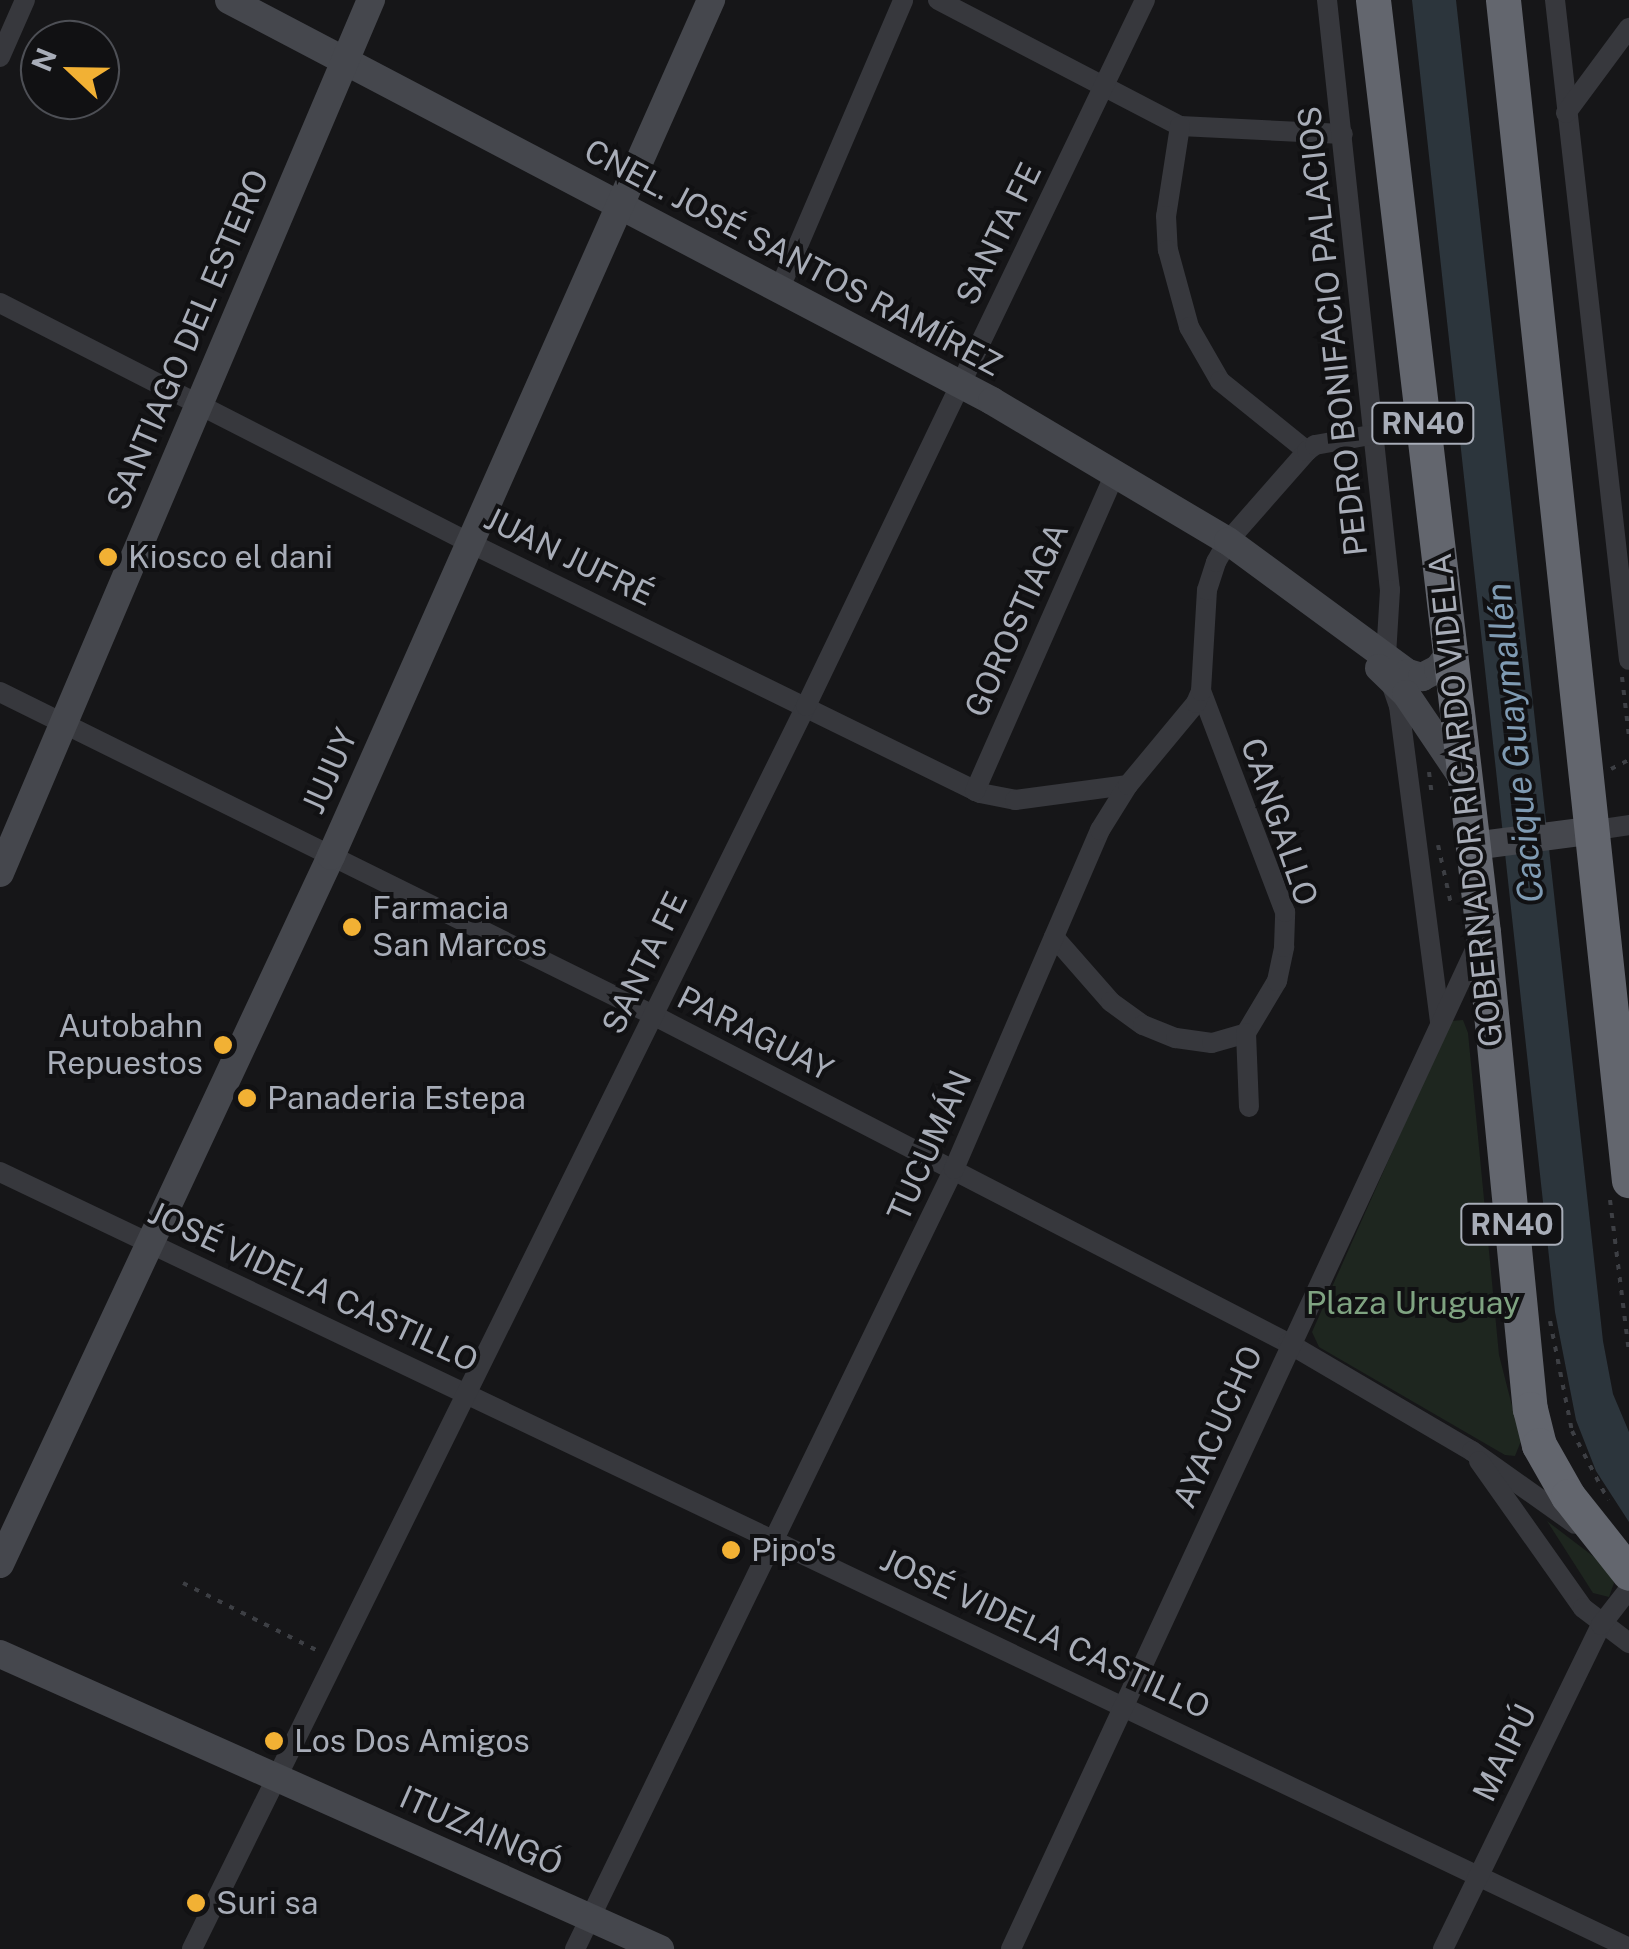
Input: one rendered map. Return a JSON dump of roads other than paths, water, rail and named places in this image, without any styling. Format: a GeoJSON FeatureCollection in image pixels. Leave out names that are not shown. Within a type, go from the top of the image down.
{"type":"FeatureCollection","features":[{"type":"Feature","properties":{"kind":"highway","name":"GOBERNADOR RICARDO VIDELA"},"geometry":{"type":"LineString","coordinates":[[1373,0],[1465,781],[1489,844],[1483,932],[1530,1409],[1540,1446],[1568,1496],[1620,1562]]}},
{"type":"Feature","properties":{"kind":"highway"},"geometry":{"type":"LineString","coordinates":[[1502,0],[1629,1180]]}},
{"type":"Feature","properties":{"kind":"street"},"geometry":{"type":"LineString","coordinates":[[0,58],[25,0]]}},
{"type":"Feature","properties":{"kind":"street","name":"CNEL. JOSÉ SANTOS RAMÍREZ"},"geometry":{"type":"LineString","coordinates":[[230,0],[620,209],[960,384],[1228,541],[1309,602],[1314,614],[1388,666],[1422,678],[1438,670],[1450,653]]}},
{"type":"Feature","properties":{"kind":"street","name":"SANTIAGO DEL ESTERO"},"geometry":{"type":"LineString","coordinates":[[0,873],[371,0]]}},
{"type":"Feature","properties":{"kind":"street","name":"JUJUY"},"geometry":{"type":"LineString","coordinates":[[0,1564],[153,1245],[331,856],[711,0]]}},
{"type":"Feature","properties":{"kind":"street"},"geometry":{"type":"LineString","coordinates":[[778,290],[903,0]]}},
{"type":"Feature","properties":{"kind":"street"},"geometry":{"type":"LineString","coordinates":[[938,0],[1180,126],[1344,134]]}},
{"type":"Feature","properties":{"kind":"street","name":"SANTA FE"},"geometry":{"type":"LineString","coordinates":[[192,1949],[806,706],[1145,0]]}},
{"type":"Feature","properties":{"kind":"street","name":"PEDRO BONIFACIO PALACIOS"},"geometry":{"type":"LineString","coordinates":[[1327,0],[1376,434],[1390,590],[1388,666],[1399,706],[1440,1023]]}},
{"type":"Feature","properties":{"kind":"street"},"geometry":{"type":"LineString","coordinates":[[1555,0],[1624,568],[1629,658]]}},
{"type":"Feature","properties":{"kind":"street"},"geometry":{"type":"LineString","coordinates":[[1566,114],[1629,28]]}},
{"type":"Feature","properties":{"kind":"street"},"geometry":{"type":"LineString","coordinates":[[1180,126],[1166,216],[1168,250],[1190,326],[1220,382],[1307,451]]}},
{"type":"Feature","properties":{"kind":"street","name":"JUAN JUFRÉ"},"geometry":{"type":"LineString","coordinates":[[0,303],[470,543],[975,790],[1015,800],[1128,785]]}},
{"type":"Feature","properties":{"kind":"street"},"geometry":{"type":"LineString","coordinates":[[1201,692],[1206,590],[1228,541],[1315,445],[1376,434]]}},
{"type":"Feature","properties":{"kind":"street","name":"GOROSTIAGA"},"geometry":{"type":"LineString","coordinates":[[975,790],[1115,474]]}},
{"type":"Feature","properties":{"kind":"street","name":"CNEL. JOSÉ SANTOS RAMÍREZ"},"geometry":{"type":"LineString","coordinates":[[1388,666],[1465,781]]}},
{"type":"Feature","properties":{"kind":"street","name":"PARAGUAY"},"geometry":{"type":"LineString","coordinates":[[0,692],[653,1016],[1288,1344],[1472,1451],[1620,1562]]}},
{"type":"Feature","properties":{"kind":"street","name":"TUCUMÁN"},"geometry":{"type":"LineString","coordinates":[[575,1949],[954,1169],[1100,830],[1128,785],[1187,719],[1201,692]]}},
{"type":"Feature","properties":{"kind":"street","name":"CANGALLO"},"geometry":{"type":"LineString","coordinates":[[1201,692],[1284,912],[1284,947],[1277,981],[1246,1033]]}},
{"type":"Feature","properties":{"kind":"street"},"geometry":{"type":"LineString","coordinates":[[1489,844],[1629,825]]}},
{"type":"Feature","properties":{"kind":"street","name":"AYACUCHO"},"geometry":{"type":"LineString","coordinates":[[1012,1949],[1288,1344],[1483,932]]}},
{"type":"Feature","properties":{"kind":"street"},"geometry":{"type":"LineString","coordinates":[[1054,937],[1112,1002],[1143,1026],[1212,1043],[1246,1033],[1248,1107]]}},
{"type":"Feature","properties":{"kind":"street","name":"JOSÉ VIDELA CASTILLO"},"geometry":{"type":"LineString","coordinates":[[0,1172],[1126,1705],[1629,1948]]}},
{"type":"Feature","properties":{"kind":"street","name":"PARAGUAY"},"geometry":{"type":"LineString","coordinates":[[1472,1451],[1567,1586],[1602,1624]]}},
{"type":"Feature","properties":{"kind":"street","name":"MAIPÚ"},"geometry":{"type":"LineString","coordinates":[[1443,1949],[1602,1624],[1629,1589]]}},
{"type":"Feature","properties":{"kind":"street"},"geometry":{"type":"LineString","coordinates":[[1602,1624],[1629,1643]]}},
{"type":"Feature","properties":{"kind":"street","name":"ITUZAINGÓ"},"geometry":{"type":"LineString","coordinates":[[0,1654],[660,1949]]}},
{"type":"Feature","properties":{"kind":"water","name":"Cacique Guaymallén"},"geometry":{"type":"Polygon","coordinates":[[[1412,0],[1456,0],[1603,1341],[1613,1394],[1629,1432],[1629,1522],[1596,1471],[1576,1420],[1555,1312],[1412,0]]]}},
{"type":"Feature","properties":{"kind":"place","name":"Kiosco el dani"},"geometry":{"type":"Point","coordinates":[108,557]}},
{"type":"Feature","properties":{"kind":"place","name":"Farmacia San Marcos"},"geometry":{"type":"Point","coordinates":[352,927]}},
{"type":"Feature","properties":{"kind":"place","name":"Autobahn Repuestos"},"geometry":{"type":"Point","coordinates":[223,1045]}},
{"type":"Feature","properties":{"kind":"place","name":"Panaderia Estepa"},"geometry":{"type":"Point","coordinates":[247,1098]}},
{"type":"Feature","properties":{"kind":"place","name":"Pipo's"},"geometry":{"type":"Point","coordinates":[731,1550]}},
{"type":"Feature","properties":{"kind":"place","name":"Los Dos Amigos"},"geometry":{"type":"Point","coordinates":[274,1741]}},
{"type":"Feature","properties":{"kind":"place","name":"Suri sa"},"geometry":{"type":"Point","coordinates":[196,1903]}},
{"type":"Feature","properties":{"kind":"park label","name":"Plaza Uruguay"},"geometry":{"type":"Point","coordinates":[1413,1303]}}]}
